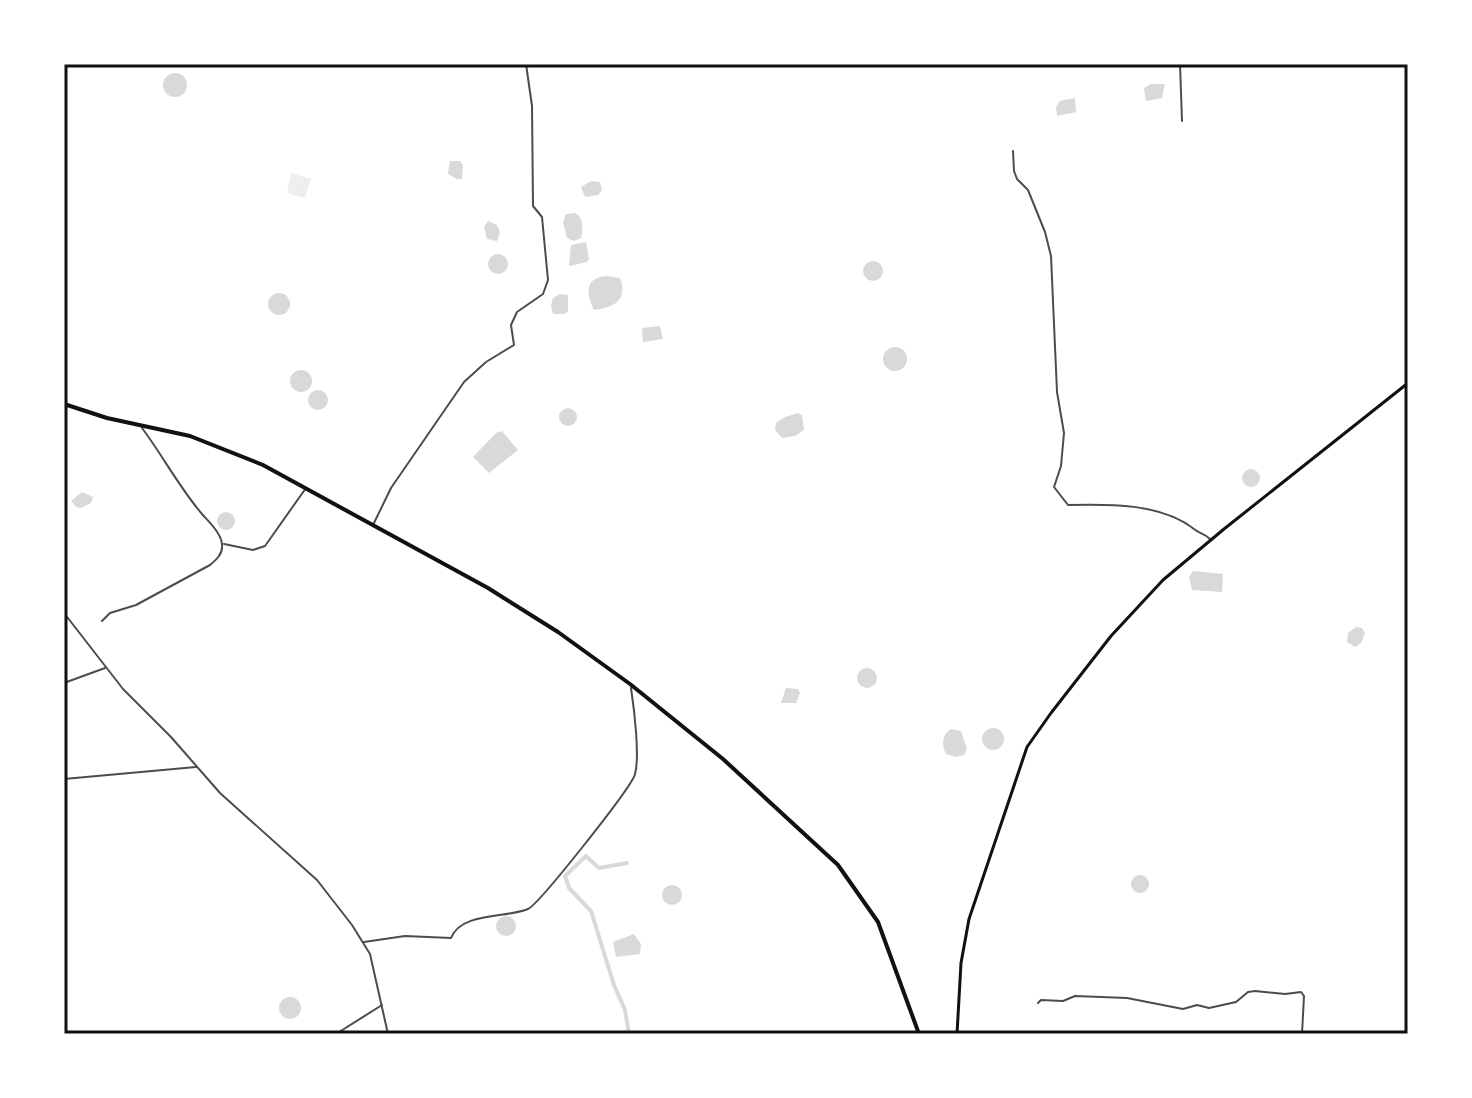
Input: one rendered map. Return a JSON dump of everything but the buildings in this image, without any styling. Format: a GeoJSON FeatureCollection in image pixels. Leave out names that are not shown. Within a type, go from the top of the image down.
{"type":"FeatureCollection","features":[{"type":"Feature","properties":{"kind":"highway"},"geometry":{"type":"LineString","coordinates":[[64,404],[107,418],[190,436],[263,465],[500,595],[630,684],[723,759],[838,865],[878,922],[919,1034]]}},
{"type":"Feature","properties":{"kind":"main road"},"geometry":{"type":"LineString","coordinates":[[957,1034],[961,963],[969,919],[1027,747],[1077,678],[1138,606],[1210,540],[1408,383]]}},
{"type":"Feature","properties":{"kind":"street"},"geometry":{"type":"LineString","coordinates":[[373,524],[391,488],[464,382],[486,362],[514,345],[511,325],[517,312],[543,294],[548,280],[542,217],[533,206],[532,106],[526,64]]}},
{"type":"Feature","properties":{"kind":"street"},"geometry":{"type":"LineString","coordinates":[[1180,64],[1182,121]]}},
{"type":"Feature","properties":{"kind":"street"},"geometry":{"type":"LineString","coordinates":[[1013,151],[1014,171],[1028,190],[1051,256],[1057,392],[1064,433],[1061,466],[1054,487],[1058,495],[1068,505],[1122,505],[1154,512],[1191,525],[1210,540]]}},
{"type":"Feature","properties":{"kind":"street"},"geometry":{"type":"LineString","coordinates":[[102,621],[110,613],[136,605],[210,565],[220,556],[222,544],[217,534],[182,489],[155,442],[140,425]]}},
{"type":"Feature","properties":{"kind":"street"},"geometry":{"type":"LineString","coordinates":[[222,544],[253,550],[265,546],[306,488]]}},
{"type":"Feature","properties":{"kind":"street"},"geometry":{"type":"LineString","coordinates":[[64,613],[123,689],[220,793],[317,880],[370,954],[388,1034]]}},
{"type":"Feature","properties":{"kind":"street"},"geometry":{"type":"LineString","coordinates":[[64,683],[106,667]]}},
{"type":"Feature","properties":{"kind":"street"},"geometry":{"type":"LineString","coordinates":[[363,942],[405,936],[451,938],[461,926],[493,915],[533,907],[623,797],[635,774],[635,720],[630,684]]}},
{"type":"Feature","properties":{"kind":"street"},"geometry":{"type":"LineString","coordinates":[[64,779],[197,766]]}},
{"type":"Feature","properties":{"kind":"street"},"geometry":{"type":"LineString","coordinates":[[1038,1003],[1041,1000],[1063,1001],[1075,996],[1127,998],[1183,1009],[1197,1005],[1209,1008],[1236,1002],[1248,992],[1301,992],[1304,996],[1302,1034]]}},
{"type":"Feature","properties":{"kind":"street"},"geometry":{"type":"LineString","coordinates":[[336,1034],[382,1005]]}},
{"type":"Feature","properties":{"kind":"shaded area"},"geometry":{"type":"Polygon","coordinates":[[[175,73],[186,80],[187,85],[180,96],[175,97],[164,90],[163,85],[170,74],[175,73]]]}},
{"type":"Feature","properties":{"kind":"shaded area"},"geometry":{"type":"Polygon","coordinates":[[[1151,84],[1165,84],[1162,98],[1146,101],[1144,88],[1151,84]]]}},
{"type":"Feature","properties":{"kind":"shaded area"},"geometry":{"type":"Polygon","coordinates":[[[1075,98],[1076,112],[1057,116],[1056,107],[1060,101],[1075,98]]]}},
{"type":"Feature","properties":{"kind":"shaded area"},"geometry":{"type":"Polygon","coordinates":[[[450,161],[460,161],[463,165],[462,179],[448,174],[450,161]]]}},
{"type":"Feature","properties":{"kind":"shaded area"},"geometry":{"type":"Polygon","coordinates":[[[291,173],[311,179],[305,198],[287,193],[291,173]]]}},
{"type":"Feature","properties":{"kind":"shaded area"},"geometry":{"type":"Polygon","coordinates":[[[591,181],[600,182],[602,190],[598,195],[585,197],[581,187],[591,181]]]}},
{"type":"Feature","properties":{"kind":"shaded area"},"geometry":{"type":"Polygon","coordinates":[[[575,213],[580,217],[582,228],[581,238],[574,241],[567,238],[563,222],[566,214],[575,213]]]}},
{"type":"Feature","properties":{"kind":"shaded area"},"geometry":{"type":"Polygon","coordinates":[[[488,221],[497,225],[500,232],[497,241],[487,239],[484,227],[488,221]]]}},
{"type":"Feature","properties":{"kind":"shaded area"},"geometry":{"type":"Polygon","coordinates":[[[586,242],[587,262],[569,266],[571,245],[586,242]]]}},
{"type":"Feature","properties":{"kind":"shaded area"},"geometry":{"type":"Polygon","coordinates":[[[498,254],[505,257],[508,264],[505,271],[498,274],[491,271],[488,264],[491,257],[498,254]]]}},
{"type":"Feature","properties":{"kind":"shaded area"},"geometry":{"type":"Polygon","coordinates":[[[873,261],[880,264],[883,271],[880,278],[873,281],[866,278],[863,271],[866,264],[873,261]]]}},
{"type":"Feature","properties":{"kind":"shaded area"},"geometry":{"type":"Polygon","coordinates":[[[607,276],[620,278],[621,297],[613,305],[594,310],[589,287],[594,280],[607,276]]]}},
{"type":"Feature","properties":{"kind":"shaded area"},"geometry":{"type":"Polygon","coordinates":[[[279,293],[287,296],[290,304],[287,312],[279,315],[271,312],[268,304],[271,296],[279,293]]]}},
{"type":"Feature","properties":{"kind":"shaded area"},"geometry":{"type":"Polygon","coordinates":[[[560,294],[568,295],[568,311],[553,314],[553,298],[560,294]]]}},
{"type":"Feature","properties":{"kind":"shaded area"},"geometry":{"type":"Polygon","coordinates":[[[660,326],[663,339],[643,342],[642,328],[660,326]]]}},
{"type":"Feature","properties":{"kind":"shaded area"},"geometry":{"type":"Polygon","coordinates":[[[895,347],[903,351],[907,359],[903,367],[895,371],[887,367],[883,359],[887,351],[895,347]]]}},
{"type":"Feature","properties":{"kind":"shaded area"},"geometry":{"type":"Polygon","coordinates":[[[301,370],[312,381],[301,392],[290,381],[301,370]]]}},
{"type":"Feature","properties":{"kind":"shaded area"},"geometry":{"type":"Polygon","coordinates":[[[318,390],[325,393],[328,400],[325,407],[318,410],[311,407],[308,400],[311,393],[318,390]]]}},
{"type":"Feature","properties":{"kind":"shaded area"},"geometry":{"type":"Polygon","coordinates":[[[564,408],[572,408],[577,417],[575,424],[564,426],[559,421],[559,413],[564,408]]]}},
{"type":"Feature","properties":{"kind":"shaded area"},"geometry":{"type":"Polygon","coordinates":[[[798,413],[802,415],[804,430],[795,436],[782,438],[775,430],[776,423],[798,413]]]}},
{"type":"Feature","properties":{"kind":"shaded area"},"geometry":{"type":"Polygon","coordinates":[[[502,431],[518,450],[489,473],[473,457],[496,433],[502,431]]]}},
{"type":"Feature","properties":{"kind":"shaded area"},"geometry":{"type":"Polygon","coordinates":[[[1251,469],[1260,478],[1251,487],[1242,478],[1251,469]]]}},
{"type":"Feature","properties":{"kind":"shaded area"},"geometry":{"type":"Polygon","coordinates":[[[82,492],[93,497],[91,503],[76,507],[71,501],[82,492]]]}},
{"type":"Feature","properties":{"kind":"shaded area"},"geometry":{"type":"Polygon","coordinates":[[[226,512],[235,521],[226,530],[217,521],[226,512]]]}},
{"type":"Feature","properties":{"kind":"shaded area"},"geometry":{"type":"Polygon","coordinates":[[[1193,571],[1223,574],[1222,592],[1192,590],[1189,577],[1193,571]]]}},
{"type":"Feature","properties":{"kind":"shaded area"},"geometry":{"type":"Polygon","coordinates":[[[1356,627],[1362,628],[1365,633],[1361,643],[1355,647],[1347,642],[1348,633],[1356,627]]]}},
{"type":"Feature","properties":{"kind":"shaded area"},"geometry":{"type":"Polygon","coordinates":[[[863,668],[871,668],[877,678],[871,688],[863,688],[857,682],[857,674],[863,668]]]}},
{"type":"Feature","properties":{"kind":"shaded area"},"geometry":{"type":"Polygon","coordinates":[[[786,688],[798,689],[800,693],[796,703],[781,703],[786,688]]]}},
{"type":"Feature","properties":{"kind":"shaded area"},"geometry":{"type":"Polygon","coordinates":[[[993,728],[1001,731],[1004,739],[1001,747],[993,750],[985,747],[982,739],[985,731],[993,728]]]}},
{"type":"Feature","properties":{"kind":"shaded area"},"geometry":{"type":"Polygon","coordinates":[[[951,729],[961,731],[967,749],[964,755],[955,757],[946,754],[943,740],[951,729]]]}},
{"type":"Feature","properties":{"kind":"shaded area"},"geometry":{"type":"Polygon","coordinates":[[[1140,875],[1149,884],[1140,893],[1131,884],[1140,875]]]}},
{"type":"Feature","properties":{"kind":"shaded area"},"geometry":{"type":"Polygon","coordinates":[[[672,885],[679,888],[682,895],[679,902],[672,905],[665,902],[662,895],[665,888],[672,885]]]}},
{"type":"Feature","properties":{"kind":"shaded area"},"geometry":{"type":"Polygon","coordinates":[[[506,916],[513,919],[516,926],[513,933],[506,936],[499,933],[496,926],[499,919],[506,916]]]}},
{"type":"Feature","properties":{"kind":"shaded area"},"geometry":{"type":"Polygon","coordinates":[[[634,934],[641,944],[640,954],[616,957],[613,942],[634,934]]]}},
{"type":"Feature","properties":{"kind":"shaded area"},"geometry":{"type":"Polygon","coordinates":[[[290,997],[298,1000],[301,1008],[298,1016],[290,1019],[282,1016],[279,1008],[282,1000],[290,997]]]}},
{"type":"Feature","properties":{"kind":"waterway"},"geometry":{"type":"LineString","coordinates":[[627,863],[599,868],[586,856],[565,876],[569,888],[591,911],[625,1010],[629,1034]]}}]}
